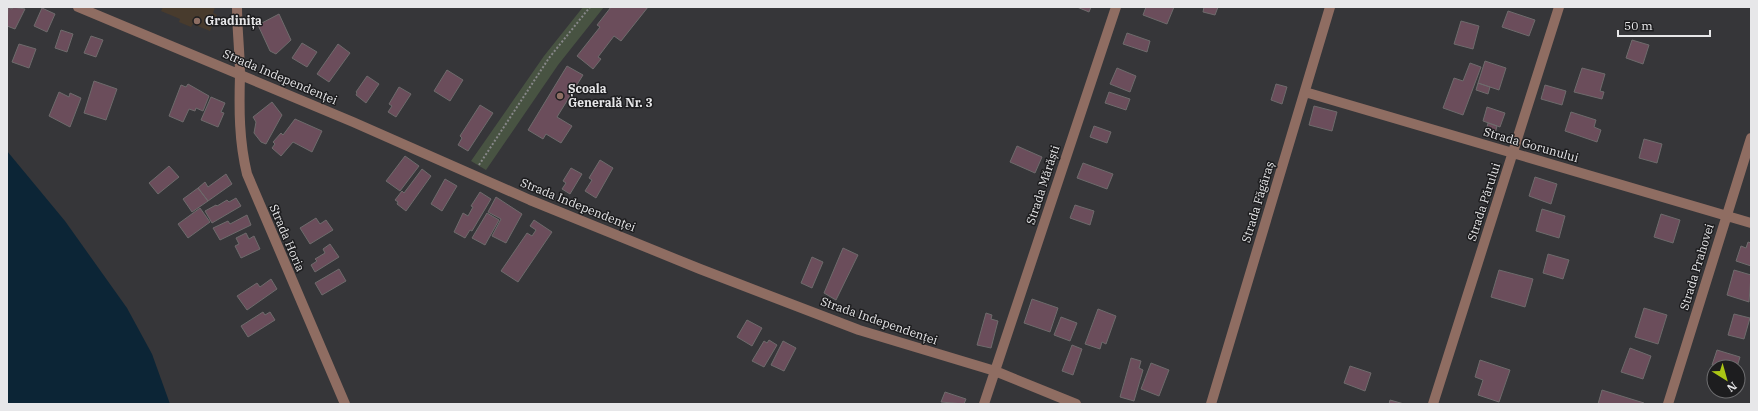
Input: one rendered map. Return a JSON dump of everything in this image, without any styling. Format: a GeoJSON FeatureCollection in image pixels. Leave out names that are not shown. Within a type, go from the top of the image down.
{"type":"FeatureCollection","features":[{"type":"Feature","properties":{"kind":"street","name":"Strada Independenței"},"geometry":{"type":"LineString","coordinates":[[78,7],[240,74],[473,175],[700,269],[859,330],[995,371],[1076,404]]}},
{"type":"Feature","properties":{"kind":"street","name":"Strada Horia"},"geometry":{"type":"LineString","coordinates":[[237,7],[240,74],[240,131],[247,174],[345,404]]}},
{"type":"Feature","properties":{"kind":"street","name":"Strada Mărăști"},"geometry":{"type":"LineString","coordinates":[[984,404],[1116,7]]}},
{"type":"Feature","properties":{"kind":"street","name":"Strada Făgăraș"},"geometry":{"type":"LineString","coordinates":[[1210,404],[1330,7]]}},
{"type":"Feature","properties":{"kind":"street","name":"Strada Părului"},"geometry":{"type":"LineString","coordinates":[[1433,404],[1559,7]]}},
{"type":"Feature","properties":{"kind":"street","name":"Strada Gorunului"},"geometry":{"type":"LineString","coordinates":[[1305,92],[1751,223]]}},
{"type":"Feature","properties":{"kind":"street","name":"Strada Prahovei"},"geometry":{"type":"LineString","coordinates":[[1668,404],[1751,138]]}},
{"type":"Feature","properties":{"kind":"path"},"geometry":{"type":"LineString","coordinates":[[473,175],[549,58],[590,7]]}},
{"type":"Feature","properties":{"kind":"shaded area","name":"Gradinița"},"geometry":{"type":"Polygon","coordinates":[[[163,7],[215,7],[213,13],[217,15],[210,31],[193,24],[191,27],[179,22],[180,19],[161,11],[163,7]]]}},
{"type":"Feature","properties":{"kind":"green space"},"geometry":{"type":"Polygon","coordinates":[[[583,7],[604,7],[558,65],[486,170],[471,161],[544,56],[583,7]]]}},
{"type":"Feature","properties":{"kind":"water"},"geometry":{"type":"Polygon","coordinates":[[[7,151],[65,221],[127,308],[152,354],[170,404],[7,404],[7,151]]]}},
{"type":"Feature","properties":{"kind":"building"},"geometry":{"type":"Polygon","coordinates":[[[8,7],[12,9],[13,7],[25,9],[15,29],[7,26],[8,7]]]}},
{"type":"Feature","properties":{"kind":"building"},"geometry":{"type":"Polygon","coordinates":[[[611,7],[648,7],[621,41],[614,36],[598,57],[601,59],[593,69],[577,56],[600,27],[597,25],[611,7]]]}},
{"type":"Feature","properties":{"kind":"building"},"geometry":{"type":"Polygon","coordinates":[[[1077,7],[1091,7],[1089,12],[1077,7]]]}},
{"type":"Feature","properties":{"kind":"building"},"geometry":{"type":"Polygon","coordinates":[[[1146,7],[1174,7],[1167,24],[1143,15],[1146,7]]]}},
{"type":"Feature","properties":{"kind":"building"},"geometry":{"type":"Polygon","coordinates":[[[1204,7],[1218,7],[1215,15],[1203,12],[1204,7]]]}},
{"type":"Feature","properties":{"kind":"building"},"geometry":{"type":"Polygon","coordinates":[[[42,8],[55,14],[47,32],[34,26],[42,8]]]}},
{"type":"Feature","properties":{"kind":"building"},"geometry":{"type":"Polygon","coordinates":[[[1508,11],[1535,20],[1529,36],[1502,27],[1508,11]]]}},
{"type":"Feature","properties":{"kind":"building"},"geometry":{"type":"Polygon","coordinates":[[[279,14],[291,40],[276,54],[270,51],[258,25],[279,14]]]}},
{"type":"Feature","properties":{"kind":"building"},"geometry":{"type":"Polygon","coordinates":[[[1461,21],[1479,26],[1473,49],[1454,44],[1461,21]]]}},
{"type":"Feature","properties":{"kind":"building"},"geometry":{"type":"Polygon","coordinates":[[[61,30],[73,34],[67,52],[55,48],[61,30]]]}},
{"type":"Feature","properties":{"kind":"building"},"geometry":{"type":"Polygon","coordinates":[[[1127,33],[1150,41],[1147,52],[1123,44],[1127,33]]]}},
{"type":"Feature","properties":{"kind":"building"},"geometry":{"type":"Polygon","coordinates":[[[91,36],[103,40],[96,57],[84,53],[91,36]]]}},
{"type":"Feature","properties":{"kind":"building"},"geometry":{"type":"Polygon","coordinates":[[[1632,40],[1649,45],[1643,64],[1626,58],[1632,40]]]}},
{"type":"Feature","properties":{"kind":"building"},"geometry":{"type":"Polygon","coordinates":[[[302,43],[317,52],[307,67],[292,58],[302,43]]]}},
{"type":"Feature","properties":{"kind":"building"},"geometry":{"type":"Polygon","coordinates":[[[19,44],[36,49],[29,68],[12,62],[19,44]]]}},
{"type":"Feature","properties":{"kind":"building"},"geometry":{"type":"Polygon","coordinates":[[[338,44],[350,53],[329,82],[317,74],[338,44]]]}},
{"type":"Feature","properties":{"kind":"building"},"geometry":{"type":"Polygon","coordinates":[[[1485,61],[1506,68],[1499,90],[1478,83],[1485,61]]]}},
{"type":"Feature","properties":{"kind":"building"},"geometry":{"type":"Polygon","coordinates":[[[1470,63],[1481,67],[1463,115],[1443,108],[1454,78],[1463,81],[1470,63]]]}},
{"type":"Feature","properties":{"kind":"building","name":"Școala Generală Nr. 3"},"geometry":{"type":"Polygon","coordinates":[[[567,66],[583,75],[557,117],[572,126],[561,143],[546,134],[543,139],[528,130],[567,66]]]}},
{"type":"Feature","properties":{"kind":"building"},"geometry":{"type":"Polygon","coordinates":[[[1117,68],[1136,76],[1130,92],[1110,84],[1117,68]]]}},
{"type":"Feature","properties":{"kind":"building"},"geometry":{"type":"Polygon","coordinates":[[[1582,68],[1605,74],[1600,91],[1604,92],[1602,99],[1574,92],[1582,68]]]}},
{"type":"Feature","properties":{"kind":"building"},"geometry":{"type":"Polygon","coordinates":[[[447,70],[463,80],[450,101],[434,91],[447,70]]]}},
{"type":"Feature","properties":{"kind":"building"},"geometry":{"type":"Polygon","coordinates":[[[367,76],[379,84],[366,103],[356,95],[356,92],[367,76]]]}},
{"type":"Feature","properties":{"kind":"building"},"geometry":{"type":"Polygon","coordinates":[[[94,81],[117,89],[106,120],[84,113],[94,81]]]}},
{"type":"Feature","properties":{"kind":"building"},"geometry":{"type":"Polygon","coordinates":[[[1478,83],[1490,87],[1488,94],[1476,90],[1478,83]]]}},
{"type":"Feature","properties":{"kind":"building"},"geometry":{"type":"Polygon","coordinates":[[[188,84],[209,96],[203,111],[196,108],[195,111],[189,109],[183,122],[169,116],[181,85],[186,87],[188,84]]]}},
{"type":"Feature","properties":{"kind":"building"},"geometry":{"type":"Polygon","coordinates":[[[1276,84],[1287,87],[1282,104],[1271,100],[1276,84]]]}},
{"type":"Feature","properties":{"kind":"building"},"geometry":{"type":"Polygon","coordinates":[[[1545,85],[1566,91],[1562,105],[1541,99],[1545,85]]]}},
{"type":"Feature","properties":{"kind":"building"},"geometry":{"type":"Polygon","coordinates":[[[399,87],[411,94],[396,117],[388,112],[392,106],[389,104],[399,87]]]}},
{"type":"Feature","properties":{"kind":"building"},"geometry":{"type":"Polygon","coordinates":[[[59,92],[69,97],[70,93],[81,98],[70,127],[49,116],[59,92]]]}},
{"type":"Feature","properties":{"kind":"building"},"geometry":{"type":"Polygon","coordinates":[[[1109,92],[1130,99],[1126,110],[1105,103],[1109,92]]]}},
{"type":"Feature","properties":{"kind":"building"},"geometry":{"type":"Polygon","coordinates":[[[211,97],[225,103],[221,112],[224,113],[218,127],[201,120],[211,97]]]}},
{"type":"Feature","properties":{"kind":"building"},"geometry":{"type":"Polygon","coordinates":[[[272,102],[282,115],[266,144],[261,142],[254,133],[256,122],[253,117],[272,102]]]}},
{"type":"Feature","properties":{"kind":"building"},"geometry":{"type":"Polygon","coordinates":[[[480,105],[493,113],[468,151],[458,145],[462,138],[460,136],[480,105]]]}},
{"type":"Feature","properties":{"kind":"building"},"geometry":{"type":"Polygon","coordinates":[[[1314,106],[1337,112],[1332,131],[1309,125],[1314,106]]]}},
{"type":"Feature","properties":{"kind":"building"},"geometry":{"type":"Polygon","coordinates":[[[1487,107],[1505,113],[1500,127],[1483,121],[1487,107]]]}},
{"type":"Feature","properties":{"kind":"building"},"geometry":{"type":"Polygon","coordinates":[[[1571,112],[1596,120],[1594,127],[1601,130],[1597,142],[1565,131],[1571,112]]]}},
{"type":"Feature","properties":{"kind":"building"},"geometry":{"type":"Polygon","coordinates":[[[295,119],[322,131],[312,152],[293,142],[281,156],[272,148],[275,144],[273,142],[281,133],[283,135],[295,119]]]}},
{"type":"Feature","properties":{"kind":"building"},"geometry":{"type":"Polygon","coordinates":[[[1488,123],[1497,126],[1495,134],[1486,131],[1488,123]]]}},
{"type":"Feature","properties":{"kind":"building"},"geometry":{"type":"Polygon","coordinates":[[[1094,126],[1111,132],[1107,143],[1090,137],[1094,126]]]}},
{"type":"Feature","properties":{"kind":"building"},"geometry":{"type":"Polygon","coordinates":[[[1644,139],[1662,144],[1657,163],[1639,158],[1644,139]]]}},
{"type":"Feature","properties":{"kind":"building"},"geometry":{"type":"Polygon","coordinates":[[[1017,146],[1042,157],[1035,173],[1010,162],[1017,146]]]}},
{"type":"Feature","properties":{"kind":"building"},"geometry":{"type":"Polygon","coordinates":[[[405,156],[419,166],[400,191],[386,181],[405,156]]]}},
{"type":"Feature","properties":{"kind":"building"},"geometry":{"type":"Polygon","coordinates":[[[600,160],[613,168],[596,198],[585,191],[592,180],[589,178],[600,160]]]}},
{"type":"Feature","properties":{"kind":"building"},"geometry":{"type":"Polygon","coordinates":[[[1083,163],[1113,174],[1107,189],[1077,178],[1083,163]]]}},
{"type":"Feature","properties":{"kind":"building"},"geometry":{"type":"Polygon","coordinates":[[[169,166],[179,177],[158,194],[149,183],[169,166]]]}},
{"type":"Feature","properties":{"kind":"building"},"geometry":{"type":"Polygon","coordinates":[[[571,168],[582,174],[570,194],[562,189],[566,183],[563,181],[571,168]]]}},
{"type":"Feature","properties":{"kind":"building"},"geometry":{"type":"Polygon","coordinates":[[[422,169],[431,176],[406,211],[397,204],[398,202],[395,200],[402,191],[404,193],[422,169]]]}},
{"type":"Feature","properties":{"kind":"building"},"geometry":{"type":"Polygon","coordinates":[[[226,174],[232,184],[208,201],[198,188],[205,182],[208,187],[226,174]]]}},
{"type":"Feature","properties":{"kind":"building"},"geometry":{"type":"Polygon","coordinates":[[[1535,177],[1557,184],[1551,204],[1529,196],[1535,177]]]}},
{"type":"Feature","properties":{"kind":"building"},"geometry":{"type":"Polygon","coordinates":[[[445,179],[457,186],[442,211],[431,204],[445,179]]]}},
{"type":"Feature","properties":{"kind":"building"},"geometry":{"type":"Polygon","coordinates":[[[198,188],[208,201],[192,212],[183,199],[198,188]]]}},
{"type":"Feature","properties":{"kind":"building"},"geometry":{"type":"Polygon","coordinates":[[[480,192],[491,199],[472,231],[470,230],[465,238],[454,232],[463,213],[468,216],[473,207],[471,206],[480,192]]]}},
{"type":"Feature","properties":{"kind":"building"},"geometry":{"type":"Polygon","coordinates":[[[496,197],[522,214],[506,243],[492,236],[501,219],[488,212],[496,197]]]}},
{"type":"Feature","properties":{"kind":"building"},"geometry":{"type":"Polygon","coordinates":[[[236,198],[241,206],[212,223],[205,211],[227,200],[229,202],[236,198]]]}},
{"type":"Feature","properties":{"kind":"building"},"geometry":{"type":"Polygon","coordinates":[[[1075,205],[1094,211],[1090,225],[1070,218],[1075,205]]]}},
{"type":"Feature","properties":{"kind":"building"},"geometry":{"type":"Polygon","coordinates":[[[200,208],[210,222],[188,238],[178,224],[200,208]]]}},
{"type":"Feature","properties":{"kind":"building"},"geometry":{"type":"Polygon","coordinates":[[[1542,209],[1565,216],[1559,238],[1536,231],[1542,209]]]}},
{"type":"Feature","properties":{"kind":"building"},"geometry":{"type":"Polygon","coordinates":[[[487,213],[499,220],[485,245],[472,238],[487,213]]]}},
{"type":"Feature","properties":{"kind":"building"},"geometry":{"type":"Polygon","coordinates":[[[1661,214],[1680,220],[1673,243],[1654,237],[1661,214]]]}},
{"type":"Feature","properties":{"kind":"building"},"geometry":{"type":"Polygon","coordinates":[[[247,215],[251,225],[220,240],[213,228],[228,221],[230,224],[247,215]]]}},
{"type":"Feature","properties":{"kind":"building"},"geometry":{"type":"Polygon","coordinates":[[[316,218],[320,224],[326,220],[333,230],[310,244],[300,228],[316,218]]]}},
{"type":"Feature","properties":{"kind":"building"},"geometry":{"type":"Polygon","coordinates":[[[534,220],[552,232],[518,282],[501,271],[527,233],[532,236],[536,230],[530,226],[534,220]]]}},
{"type":"Feature","properties":{"kind":"building"},"geometry":{"type":"Polygon","coordinates":[[[246,233],[249,239],[254,236],[260,249],[241,258],[235,246],[239,244],[236,238],[246,233]]]}},
{"type":"Feature","properties":{"kind":"building"},"geometry":{"type":"Polygon","coordinates":[[[1748,242],[1751,243],[1751,266],[1736,261],[1741,246],[1746,248],[1748,242]]]}},
{"type":"Feature","properties":{"kind":"building"},"geometry":{"type":"Polygon","coordinates":[[[330,244],[339,257],[315,272],[311,265],[317,261],[315,259],[325,253],[323,249],[330,244]]]}},
{"type":"Feature","properties":{"kind":"building"},"geometry":{"type":"Polygon","coordinates":[[[843,248],[858,255],[836,300],[824,293],[843,248]]]}},
{"type":"Feature","properties":{"kind":"building"},"geometry":{"type":"Polygon","coordinates":[[[1548,254],[1569,260],[1563,279],[1543,273],[1548,254]]]}},
{"type":"Feature","properties":{"kind":"building"},"geometry":{"type":"Polygon","coordinates":[[[812,257],[823,262],[812,288],[801,283],[812,257]]]}},
{"type":"Feature","properties":{"kind":"building"},"geometry":{"type":"Polygon","coordinates":[[[339,269],[346,281],[322,295],[315,283],[339,269]]]}},
{"type":"Feature","properties":{"kind":"building"},"geometry":{"type":"Polygon","coordinates":[[[1499,270],[1533,279],[1525,307],[1491,297],[1499,270]]]}},
{"type":"Feature","properties":{"kind":"building"},"geometry":{"type":"Polygon","coordinates":[[[1734,270],[1751,275],[1749,302],[1727,295],[1734,270]]]}},
{"type":"Feature","properties":{"kind":"building"},"geometry":{"type":"Polygon","coordinates":[[[271,279],[277,289],[247,310],[237,296],[257,283],[260,287],[271,279]]]}},
{"type":"Feature","properties":{"kind":"building"},"geometry":{"type":"Polygon","coordinates":[[[1032,299],[1058,308],[1050,332],[1024,323],[1032,299]]]}},
{"type":"Feature","properties":{"kind":"building"},"geometry":{"type":"Polygon","coordinates":[[[1644,308],[1667,315],[1658,344],[1635,337],[1644,308]]]}},
{"type":"Feature","properties":{"kind":"building"},"geometry":{"type":"Polygon","coordinates":[[[1098,309],[1116,316],[1106,344],[1102,342],[1100,349],[1085,344],[1098,309]]]}},
{"type":"Feature","properties":{"kind":"building"},"geometry":{"type":"Polygon","coordinates":[[[263,312],[265,315],[270,312],[275,320],[248,337],[241,326],[263,312]]]}},
{"type":"Feature","properties":{"kind":"building"},"geometry":{"type":"Polygon","coordinates":[[[986,313],[992,315],[991,319],[998,321],[991,348],[977,345],[986,313]]]}},
{"type":"Feature","properties":{"kind":"building"},"geometry":{"type":"Polygon","coordinates":[[[1734,314],[1750,318],[1744,339],[1728,335],[1734,314]]]}},
{"type":"Feature","properties":{"kind":"building"},"geometry":{"type":"Polygon","coordinates":[[[1061,317],[1077,323],[1070,341],[1054,335],[1061,317]]]}},
{"type":"Feature","properties":{"kind":"building"},"geometry":{"type":"Polygon","coordinates":[[[747,320],[762,328],[752,346],[737,337],[747,320]]]}},
{"type":"Feature","properties":{"kind":"building"},"geometry":{"type":"Polygon","coordinates":[[[769,340],[777,345],[764,367],[752,361],[764,341],[767,343],[769,340]]]}},
{"type":"Feature","properties":{"kind":"building"},"geometry":{"type":"Polygon","coordinates":[[[783,341],[796,348],[784,371],[771,365],[783,341]]]}},
{"type":"Feature","properties":{"kind":"building"},"geometry":{"type":"Polygon","coordinates":[[[1072,345],[1082,349],[1073,375],[1062,371],[1072,345]]]}},
{"type":"Feature","properties":{"kind":"building"},"geometry":{"type":"Polygon","coordinates":[[[1630,348],[1651,356],[1643,379],[1621,372],[1630,348]]]}},
{"type":"Feature","properties":{"kind":"building"},"geometry":{"type":"Polygon","coordinates":[[[1717,350],[1740,357],[1739,359],[1714,359],[1717,350]]]}},
{"type":"Feature","properties":{"kind":"building"},"geometry":{"type":"Polygon","coordinates":[[[1131,358],[1141,361],[1139,368],[1143,370],[1134,401],[1120,397],[1131,358]]]}},
{"type":"Feature","properties":{"kind":"building"},"geometry":{"type":"Polygon","coordinates":[[[1480,360],[1510,370],[1499,402],[1478,395],[1483,380],[1475,377],[1480,360]]]}},
{"type":"Feature","properties":{"kind":"building"},"geometry":{"type":"Polygon","coordinates":[[[1151,363],[1169,370],[1159,396],[1141,389],[1151,363]]]}},
{"type":"Feature","properties":{"kind":"building"},"geometry":{"type":"Polygon","coordinates":[[[1350,366],[1371,373],[1365,391],[1344,383],[1350,366]]]}},
{"type":"Feature","properties":{"kind":"building"},"geometry":{"type":"Polygon","coordinates":[[[1602,390],[1644,403],[1644,404],[1598,404],[1602,390]]]}},
{"type":"Feature","properties":{"kind":"building"},"geometry":{"type":"Polygon","coordinates":[[[945,392],[966,399],[964,404],[941,402],[945,392]]]}},
{"type":"Feature","properties":{"kind":"building"},"geometry":{"type":"Polygon","coordinates":[[[1390,400],[1404,404],[1389,404],[1390,400]]]}},
{"type":"Feature","properties":{"kind":"place","name":"Gradinița"},"geometry":{"type":"Point","coordinates":[197,21]}},
{"type":"Feature","properties":{"kind":"place","name":"Școala Generală Nr. 3"},"geometry":{"type":"Point","coordinates":[560,96]}}]}
